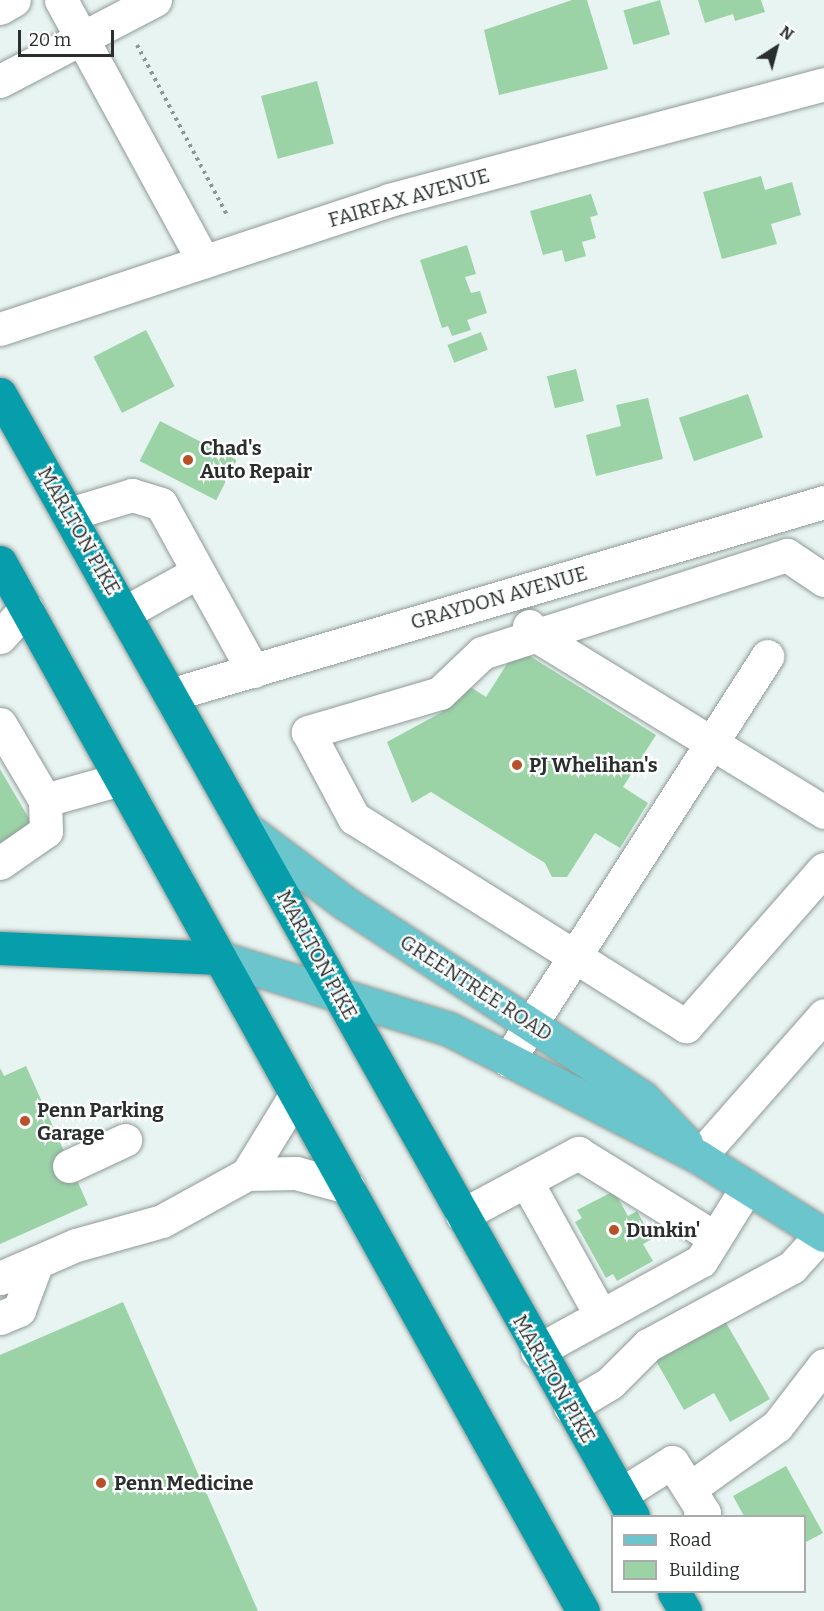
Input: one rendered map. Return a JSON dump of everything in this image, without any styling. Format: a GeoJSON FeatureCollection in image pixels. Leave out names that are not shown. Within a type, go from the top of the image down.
{"type":"FeatureCollection","features":[{"type":"Feature","properties":{"kind":"highway","name":"MARLTON PIKE"},"geometry":{"type":"LineString","coordinates":[[0,394],[173,694],[244,827],[339,993],[537,1351],[627,1505]]}},
{"type":"Feature","properties":{"kind":"highway"},"geometry":{"type":"LineString","coordinates":[[0,561],[584,1611]]}},
{"type":"Feature","properties":{"kind":"highway"},"geometry":{"type":"LineString","coordinates":[[0,948],[220,958]]}},
{"type":"Feature","properties":{"kind":"highway"},"geometry":{"type":"LineString","coordinates":[[675,1593],[685,1611]]}},
{"type":"Feature","properties":{"kind":"main road","name":"GREENTREE ROAD"},"geometry":{"type":"LineString","coordinates":[[244,827],[345,903],[642,1096],[699,1157]]}},
{"type":"Feature","properties":{"kind":"main road","name":"GREENTREE ROAD"},"geometry":{"type":"LineString","coordinates":[[220,958],[339,993],[449,1029],[699,1157],[823,1234]]}},
{"type":"Feature","properties":{"kind":"street"},"geometry":{"type":"LineString","coordinates":[[0,8],[14,0]]}},
{"type":"Feature","properties":{"kind":"street"},"geometry":{"type":"LineString","coordinates":[[61,0],[204,262]]}},
{"type":"Feature","properties":{"kind":"street"},"geometry":{"type":"LineString","coordinates":[[0,81],[155,0]]}},
{"type":"Feature","properties":{"kind":"street","name":"FAIRFAX AVENUE"},"geometry":{"type":"LineString","coordinates":[[0,329],[389,201],[824,84]]}},
{"type":"Feature","properties":{"kind":"street"},"geometry":{"type":"LineString","coordinates":[[69,514],[132,495],[161,504],[253,671]]}},
{"type":"Feature","properties":{"kind":"street","name":"GRAYDON AVENUE"},"geometry":{"type":"LineString","coordinates":[[173,694],[824,502]]}},
{"type":"Feature","properties":{"kind":"street"},"geometry":{"type":"LineString","coordinates":[[824,580],[787,555],[482,652],[440,693],[308,732],[354,818],[686,1026],[824,869]]}},
{"type":"Feature","properties":{"kind":"street"},"geometry":{"type":"LineString","coordinates":[[126,612],[198,572]]}},
{"type":"Feature","properties":{"kind":"street"},"geometry":{"type":"LineString","coordinates":[[505,597],[537,636],[824,812]]}},
{"type":"Feature","properties":{"kind":"street"},"geometry":{"type":"LineString","coordinates":[[0,637],[26,608]]}},
{"type":"Feature","properties":{"kind":"street"},"geometry":{"type":"LineString","coordinates":[[508,1060],[533,1025],[767,656]]}},
{"type":"Feature","properties":{"kind":"street"},"geometry":{"type":"LineString","coordinates":[[0,724],[45,800],[46,831],[0,863]]}},
{"type":"Feature","properties":{"kind":"street"},"geometry":{"type":"LineString","coordinates":[[45,800],[120,779]]}},
{"type":"Feature","properties":{"kind":"street"},"geometry":{"type":"LineString","coordinates":[[699,1157],[824,1015]]}},
{"type":"Feature","properties":{"kind":"street"},"geometry":{"type":"LineString","coordinates":[[247,1174],[296,1094]]}},
{"type":"Feature","properties":{"kind":"street"},"geometry":{"type":"LineString","coordinates":[[69,1166],[125,1140]]}},
{"type":"Feature","properties":{"kind":"street"},"geometry":{"type":"LineString","coordinates":[[462,1215],[578,1153],[715,1238]]}},
{"type":"Feature","properties":{"kind":"street"},"geometry":{"type":"LineString","coordinates":[[0,1278],[76,1245],[162,1221],[247,1174],[296,1173],[348,1187]]}},
{"type":"Feature","properties":{"kind":"street"},"geometry":{"type":"LineString","coordinates":[[526,1181],[601,1316]]}},
{"type":"Feature","properties":{"kind":"street"},"geometry":{"type":"LineString","coordinates":[[537,1351],[701,1262],[747,1187]]}},
{"type":"Feature","properties":{"kind":"street"},"geometry":{"type":"LineString","coordinates":[[570,1407],[610,1383],[648,1345],[792,1267],[823,1234]]}},
{"type":"Feature","properties":{"kind":"street"},"geometry":{"type":"LineString","coordinates":[[0,1318],[19,1310],[37,1262]]}},
{"type":"Feature","properties":{"kind":"street"},"geometry":{"type":"LineString","coordinates":[[627,1505],[672,1462],[694,1503],[777,1426],[824,1365]]}},
{"type":"Feature","properties":{"kind":"path"},"geometry":{"type":"LineString","coordinates":[[135,40],[228,217]]}},
{"type":"Feature","properties":{"kind":"building"},"geometry":{"type":"Polygon","coordinates":[[[572,0],[587,0],[608,69],[499,95],[484,30],[572,0]]]}},
{"type":"Feature","properties":{"kind":"building"},"geometry":{"type":"Polygon","coordinates":[[[660,0],[670,35],[633,45],[623,10],[660,0]]]}},
{"type":"Feature","properties":{"kind":"building"},"geometry":{"type":"Polygon","coordinates":[[[698,0],[761,0],[765,12],[735,21],[733,14],[705,23],[698,0]]]}},
{"type":"Feature","properties":{"kind":"building"},"geometry":{"type":"Polygon","coordinates":[[[317,81],[334,144],[278,159],[261,96],[317,81]]]}},
{"type":"Feature","properties":{"kind":"building"},"geometry":{"type":"Polygon","coordinates":[[[761,176],[765,190],[792,182],[801,215],[771,224],[777,244],[722,259],[703,192],[761,176]]]}},
{"type":"Feature","properties":{"kind":"building"},"geometry":{"type":"Polygon","coordinates":[[[591,194],[598,215],[590,217],[596,238],[582,242],[586,256],[565,262],[562,250],[543,255],[530,211],[591,194]]]}},
{"type":"Feature","properties":{"kind":"building"},"geometry":{"type":"Polygon","coordinates":[[[467,245],[476,274],[465,277],[471,293],[480,291],[487,313],[467,320],[471,330],[452,336],[448,326],[442,328],[420,260],[467,245]]]}},
{"type":"Feature","properties":{"kind":"building"},"geometry":{"type":"Polygon","coordinates":[[[146,330],[175,386],[122,413],[93,357],[146,330]]]}},
{"type":"Feature","properties":{"kind":"building"},"geometry":{"type":"Polygon","coordinates":[[[481,332],[488,350],[454,363],[447,345],[481,332]]]}},
{"type":"Feature","properties":{"kind":"building"},"geometry":{"type":"Polygon","coordinates":[[[576,369],[584,401],[555,408],[547,376],[576,369]]]}},
{"type":"Feature","properties":{"kind":"building"},"geometry":{"type":"Polygon","coordinates":[[[748,394],[763,437],[694,461],[679,418],[748,394]]]}},
{"type":"Feature","properties":{"kind":"building"},"geometry":{"type":"Polygon","coordinates":[[[648,398],[663,459],[596,476],[586,435],[621,426],[616,405],[648,398]]]}},
{"type":"Feature","properties":{"kind":"building","name":"Chad's Auto Repair"},"geometry":{"type":"Polygon","coordinates":[[[160,421],[237,460],[216,500],[140,461],[160,421]]]}},
{"type":"Feature","properties":{"kind":"building","name":"PJ Whelihan's"},"geometry":{"type":"Polygon","coordinates":[[[517,648],[656,735],[623,787],[648,803],[620,848],[595,833],[567,877],[552,877],[545,863],[431,792],[412,803],[387,742],[442,712],[461,681],[486,697],[517,648]]]}},
{"type":"Feature","properties":{"kind":"building"},"geometry":{"type":"Polygon","coordinates":[[[0,769],[34,827],[0,846],[0,769]]]}},
{"type":"Feature","properties":{"kind":"building","name":"Penn Parking Garage"},"geometry":{"type":"Polygon","coordinates":[[[26,1066],[88,1205],[0,1244],[0,1068],[4,1076],[26,1066]]]}},
{"type":"Feature","properties":{"kind":"building","name":"Dunkin'"},"geometry":{"type":"Polygon","coordinates":[[[614,1191],[628,1216],[637,1211],[652,1239],[643,1244],[653,1261],[617,1281],[613,1274],[606,1278],[575,1222],[582,1218],[577,1210],[614,1191]]]}},
{"type":"Feature","properties":{"kind":"building","name":"Penn Medicine"},"geometry":{"type":"Polygon","coordinates":[[[123,1302],[258,1611],[0,1611],[0,1355],[123,1302]]]}},
{"type":"Feature","properties":{"kind":"building"},"geometry":{"type":"Polygon","coordinates":[[[721,1314],[770,1399],[730,1422],[714,1393],[684,1410],[652,1354],[721,1314]]]}},
{"type":"Feature","properties":{"kind":"building"},"geometry":{"type":"Polygon","coordinates":[[[786,1466],[823,1533],[806,1542],[806,1515],[743,1515],[733,1496],[786,1466]]]}},
{"type":"Feature","properties":{"kind":"place","name":"Chad's Auto Repair"},"geometry":{"type":"Point","coordinates":[188,460]}},
{"type":"Feature","properties":{"kind":"place","name":"PJ Whelihan's"},"geometry":{"type":"Point","coordinates":[517,765]}},
{"type":"Feature","properties":{"kind":"place","name":"Penn Parking Garage"},"geometry":{"type":"Point","coordinates":[25,1121]}},
{"type":"Feature","properties":{"kind":"place","name":"Dunkin'"},"geometry":{"type":"Point","coordinates":[614,1230]}},
{"type":"Feature","properties":{"kind":"place","name":"Penn Medicine"},"geometry":{"type":"Point","coordinates":[101,1483]}}]}
